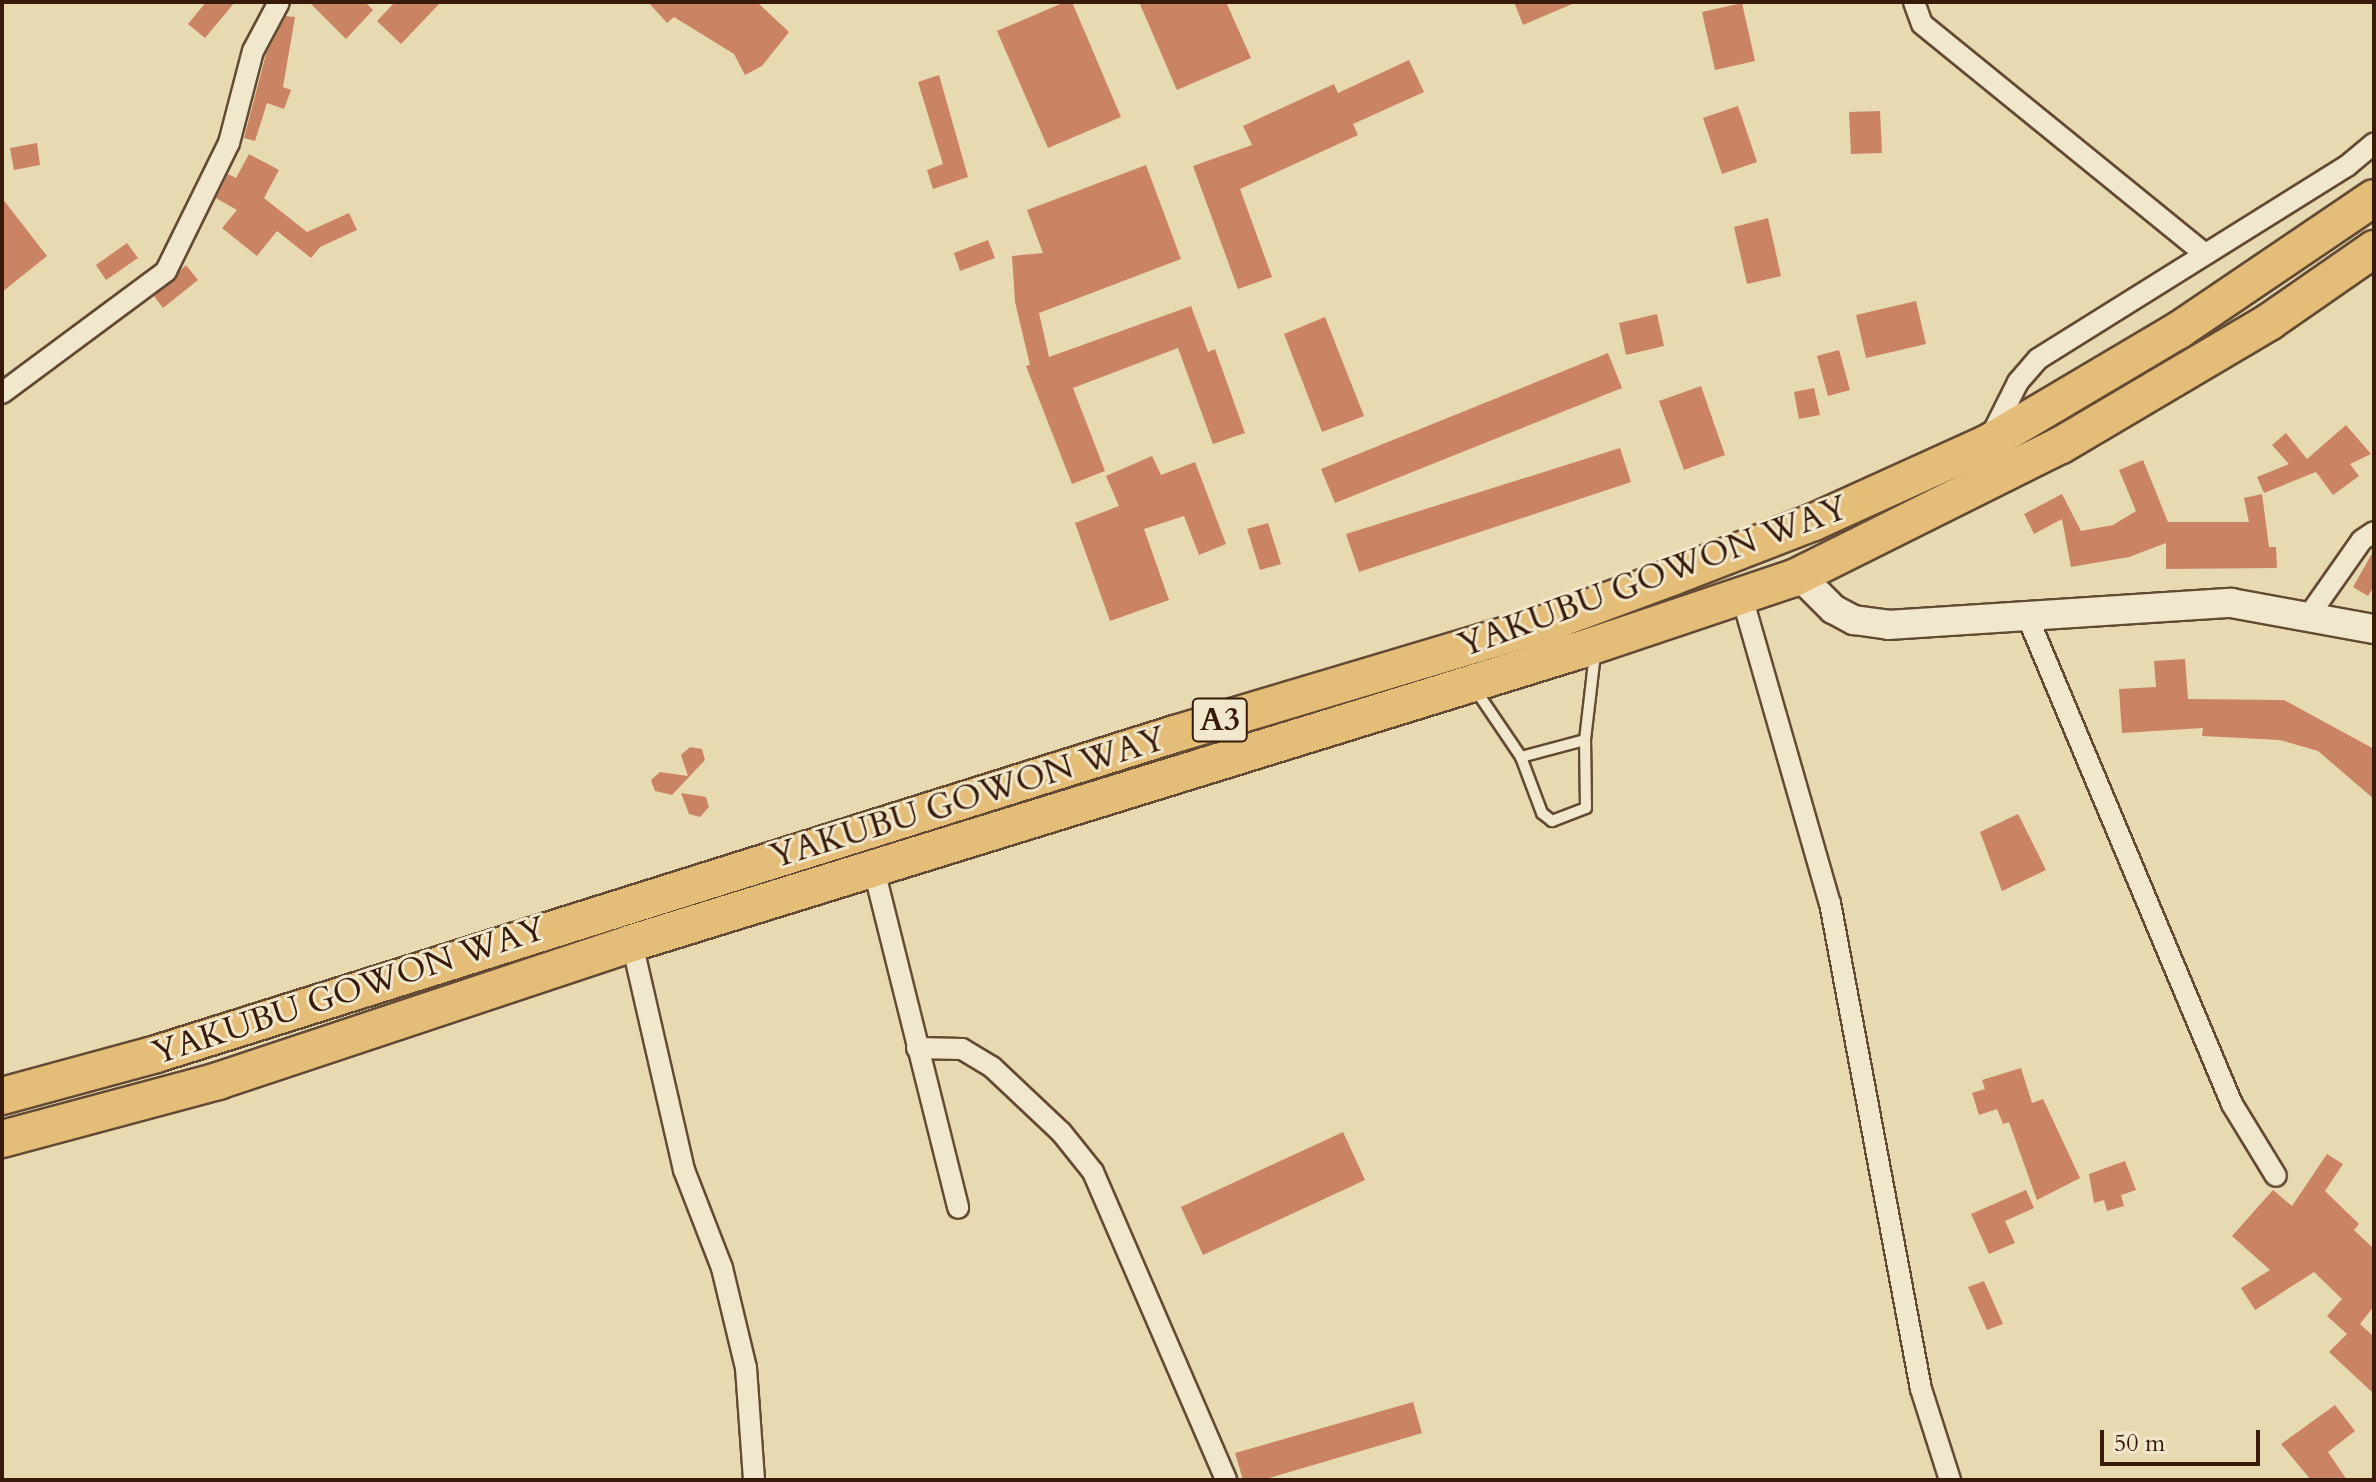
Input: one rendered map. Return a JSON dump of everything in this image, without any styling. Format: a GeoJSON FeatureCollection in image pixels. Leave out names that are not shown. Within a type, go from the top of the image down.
{"type":"FeatureCollection","features":[{"type":"Feature","properties":{"kind":"highway","name":"YAKUBU GOWON WAY"},"geometry":{"type":"LineString","coordinates":[[2,1096],[153,1055],[981,794],[1556,620],[1814,522],[1988,443],[2179,330],[2374,198]]}},
{"type":"Feature","properties":{"kind":"highway","name":"YAKUBU GOWON WAY"},"geometry":{"type":"LineString","coordinates":[[2,1139],[218,1081],[632,943],[1472,684],[1800,576],[2061,445],[2269,322],[2374,249]]}},
{"type":"Feature","properties":{"kind":"highway"},"geometry":{"type":"LineString","coordinates":[[981,794],[995,832]]}},
{"type":"Feature","properties":{"kind":"street"},"geometry":{"type":"LineString","coordinates":[[2,393],[166,271],[229,143],[253,51],[279,2]]}},
{"type":"Feature","properties":{"kind":"street"},"geometry":{"type":"LineString","coordinates":[[1914,2],[1922,24],[2205,254]]}},
{"type":"Feature","properties":{"kind":"street"},"geometry":{"type":"LineString","coordinates":[[1988,443],[2018,382],[2038,359],[2347,166],[2374,143]]}},
{"type":"Feature","properties":{"kind":"street"},"geometry":{"type":"LineString","coordinates":[[2310,614],[2362,540],[2374,532]]}},
{"type":"Feature","properties":{"kind":"street"},"geometry":{"type":"LineString","coordinates":[[1800,576],[1833,609],[1854,620],[1888,625],[2231,603],[2310,614],[2374,629]]}},
{"type":"Feature","properties":{"kind":"street"},"geometry":{"type":"LineString","coordinates":[[1742,597],[1830,903],[1921,1389],[1950,1480]]}},
{"type":"Feature","properties":{"kind":"street"},"geometry":{"type":"LineString","coordinates":[[2028,618],[2232,1104],[2276,1176]]}},
{"type":"Feature","properties":{"kind":"street"},"geometry":{"type":"LineString","coordinates":[[874,870],[958,1208]]}},
{"type":"Feature","properties":{"kind":"street"},"geometry":{"type":"LineString","coordinates":[[632,943],[684,1170],[722,1268],[746,1368],[754,1480]]}},
{"type":"Feature","properties":{"kind":"street"},"geometry":{"type":"LineString","coordinates":[[917,1048],[962,1049],[992,1067],[1061,1132],[1093,1172],[1226,1480]]}},
{"type":"Feature","properties":{"kind":"lane"},"geometry":{"type":"LineString","coordinates":[[1472,684],[1521,757],[1542,813],[1552,821],[1586,808],[1585,740],[1596,645]]}},
{"type":"Feature","properties":{"kind":"lane"},"geometry":{"type":"LineString","coordinates":[[1521,757],[1585,740]]}},
{"type":"Feature","properties":{"kind":"building"},"geometry":{"type":"Polygon","coordinates":[[[206,2],[235,2],[205,38],[188,24],[206,2]]]}},
{"type":"Feature","properties":{"kind":"building"},"geometry":{"type":"Polygon","coordinates":[[[309,2],[365,2],[373,10],[346,39],[309,2]]]}},
{"type":"Feature","properties":{"kind":"building"},"geometry":{"type":"Polygon","coordinates":[[[395,2],[441,2],[401,44],[377,21],[395,2]]]}},
{"type":"Feature","properties":{"kind":"building"},"geometry":{"type":"Polygon","coordinates":[[[648,2],[757,2],[789,32],[762,66],[745,75],[734,54],[674,17],[667,23],[648,2]]]}},
{"type":"Feature","properties":{"kind":"building"},"geometry":{"type":"Polygon","coordinates":[[[1065,2],[1072,2],[1121,117],[1048,148],[997,31],[1065,2]]]}},
{"type":"Feature","properties":{"kind":"building"},"geometry":{"type":"Polygon","coordinates":[[[1139,2],[1226,2],[1251,58],[1177,90],[1139,2]]]}},
{"type":"Feature","properties":{"kind":"building"},"geometry":{"type":"Polygon","coordinates":[[[1514,2],[1577,2],[1523,25],[1514,2]]]}},
{"type":"Feature","properties":{"kind":"building"},"geometry":{"type":"Polygon","coordinates":[[[1742,3],[1755,61],[1715,70],[1702,12],[1742,3]]]}},
{"type":"Feature","properties":{"kind":"building"},"geometry":{"type":"Polygon","coordinates":[[[286,16],[295,17],[283,87],[291,90],[284,109],[267,103],[255,141],[244,138],[266,54],[286,16]]]}},
{"type":"Feature","properties":{"kind":"building"},"geometry":{"type":"Polygon","coordinates":[[[1409,60],[1424,92],[1353,124],[1358,135],[1240,189],[1272,277],[1238,289],[1193,166],[1252,145],[1243,126],[1334,84],[1338,93],[1409,60]]]}},
{"type":"Feature","properties":{"kind":"building"},"geometry":{"type":"Polygon","coordinates":[[[939,75],[968,177],[933,189],[927,170],[943,164],[918,82],[939,75]]]}},
{"type":"Feature","properties":{"kind":"building"},"geometry":{"type":"Polygon","coordinates":[[[1738,106],[1757,162],[1722,174],[1703,118],[1738,106]]]}},
{"type":"Feature","properties":{"kind":"building"},"geometry":{"type":"Polygon","coordinates":[[[1880,111],[1882,153],[1851,154],[1849,112],[1880,111]]]}},
{"type":"Feature","properties":{"kind":"building"},"geometry":{"type":"Polygon","coordinates":[[[37,143],[40,165],[14,170],[10,148],[37,143]]]}},
{"type":"Feature","properties":{"kind":"building"},"geometry":{"type":"Polygon","coordinates":[[[249,154],[279,170],[264,198],[307,232],[349,213],[357,230],[320,247],[311,258],[277,231],[257,256],[222,228],[237,210],[216,198],[228,174],[236,178],[249,154]]]}},
{"type":"Feature","properties":{"kind":"building"},"geometry":{"type":"Polygon","coordinates":[[[1146,165],[1181,259],[1039,313],[1049,357],[1191,306],[1208,352],[1215,349],[1245,433],[1213,444],[1178,348],[1073,388],[1105,471],[1072,484],[1026,366],[1030,365],[1015,302],[1012,256],[1043,253],[1027,210],[1146,165]]]}},
{"type":"Feature","properties":{"kind":"building"},"geometry":{"type":"Polygon","coordinates":[[[2,198],[47,256],[2,292],[2,198]]]}},
{"type":"Feature","properties":{"kind":"building"},"geometry":{"type":"Polygon","coordinates":[[[1768,218],[1781,276],[1747,284],[1734,227],[1768,218]]]}},
{"type":"Feature","properties":{"kind":"building"},"geometry":{"type":"Polygon","coordinates":[[[988,240],[995,258],[960,271],[954,253],[988,240]]]}},
{"type":"Feature","properties":{"kind":"building"},"geometry":{"type":"Polygon","coordinates":[[[127,243],[138,258],[106,280],[96,265],[127,243]]]}},
{"type":"Feature","properties":{"kind":"building"},"geometry":{"type":"Polygon","coordinates":[[[186,265],[198,280],[163,308],[154,296],[186,265]]]}},
{"type":"Feature","properties":{"kind":"building"},"geometry":{"type":"Polygon","coordinates":[[[1916,301],[1926,344],[1866,358],[1856,315],[1916,301]]]}},
{"type":"Feature","properties":{"kind":"building"},"geometry":{"type":"Polygon","coordinates":[[[1657,314],[1664,346],[1626,355],[1619,323],[1657,314]]]}},
{"type":"Feature","properties":{"kind":"building"},"geometry":{"type":"Polygon","coordinates":[[[1325,317],[1364,416],[1322,432],[1284,334],[1325,317]]]}},
{"type":"Feature","properties":{"kind":"building"},"geometry":{"type":"Polygon","coordinates":[[[1839,350],[1850,390],[1828,396],[1817,356],[1839,350]]]}},
{"type":"Feature","properties":{"kind":"building"},"geometry":{"type":"Polygon","coordinates":[[[1608,353],[1622,388],[1335,503],[1321,469],[1608,353]]]}},
{"type":"Feature","properties":{"kind":"building"},"geometry":{"type":"Polygon","coordinates":[[[1701,386],[1725,455],[1684,470],[1659,401],[1701,386]]]}},
{"type":"Feature","properties":{"kind":"building"},"geometry":{"type":"Polygon","coordinates":[[[1814,388],[1820,415],[1799,419],[1794,392],[1814,388]]]}},
{"type":"Feature","properties":{"kind":"building"},"geometry":{"type":"Polygon","coordinates":[[[2346,425],[2371,454],[2350,464],[2359,476],[2333,495],[2316,472],[2264,493],[2257,477],[2289,464],[2272,445],[2286,433],[2307,459],[2346,425]]]}},
{"type":"Feature","properties":{"kind":"building"},"geometry":{"type":"Polygon","coordinates":[[[1620,448],[1631,482],[1359,572],[1346,534],[1620,448]]]}},
{"type":"Feature","properties":{"kind":"building"},"geometry":{"type":"Polygon","coordinates":[[[1152,456],[1161,475],[1195,462],[1226,544],[1199,555],[1184,516],[1144,529],[1169,600],[1110,621],[1075,523],[1119,506],[1106,476],[1152,456]]]}},
{"type":"Feature","properties":{"kind":"building"},"geometry":{"type":"Polygon","coordinates":[[[2143,460],[2168,522],[2249,522],[2244,498],[2262,494],[2269,547],[2276,547],[2277,568],[2166,569],[2166,543],[2129,557],[2071,567],[2062,519],[2034,534],[2024,514],[2062,494],[2081,531],[2113,525],[2136,511],[2119,470],[2143,460]]]}},
{"type":"Feature","properties":{"kind":"building"},"geometry":{"type":"Polygon","coordinates":[[[1268,523],[1281,564],[1260,570],[1247,529],[1268,523]]]}},
{"type":"Feature","properties":{"kind":"building"},"geometry":{"type":"Polygon","coordinates":[[[2374,550],[2374,586],[2368,596],[2353,587],[2374,550]]]}},
{"type":"Feature","properties":{"kind":"building"},"geometry":{"type":"Polygon","coordinates":[[[2185,659],[2188,699],[2284,700],[2374,749],[2374,799],[2318,751],[2280,740],[2202,736],[2203,728],[2122,733],[2119,689],[2156,687],[2154,661],[2185,659]]]}},
{"type":"Feature","properties":{"kind":"building"},"geometry":{"type":"Polygon","coordinates":[[[690,747],[702,749],[705,760],[672,795],[655,791],[651,780],[660,772],[688,776],[681,755],[690,747]]]}},
{"type":"Feature","properties":{"kind":"building"},"geometry":{"type":"Polygon","coordinates":[[[681,793],[706,797],[709,807],[700,817],[689,814],[681,793]]]}},
{"type":"Feature","properties":{"kind":"building"},"geometry":{"type":"Polygon","coordinates":[[[2018,814],[2046,870],[2002,891],[1980,832],[2018,814]]]}},
{"type":"Feature","properties":{"kind":"building"},"geometry":{"type":"Polygon","coordinates":[[[2021,1068],[2032,1103],[2043,1099],[2080,1178],[2037,1200],[2009,1122],[2003,1124],[1997,1109],[1979,1115],[1972,1093],[1985,1089],[1982,1080],[2021,1068]]]}},
{"type":"Feature","properties":{"kind":"building"},"geometry":{"type":"Polygon","coordinates":[[[1343,1132],[1365,1180],[1203,1255],[1181,1207],[1343,1132]]]}},
{"type":"Feature","properties":{"kind":"building"},"geometry":{"type":"Polygon","coordinates":[[[2327,1154],[2343,1164],[2325,1191],[2359,1224],[2354,1230],[2374,1249],[2374,1306],[2360,1324],[2374,1337],[2374,1394],[2329,1352],[2347,1334],[2327,1316],[2342,1299],[2314,1272],[2255,1310],[2241,1288],[2270,1270],[2232,1236],[2273,1190],[2292,1206],[2327,1154]]]}},
{"type":"Feature","properties":{"kind":"building"},"geometry":{"type":"Polygon","coordinates":[[[2125,1161],[2136,1190],[2121,1195],[2124,1206],[2107,1211],[2104,1200],[2094,1203],[2089,1174],[2125,1161]]]}},
{"type":"Feature","properties":{"kind":"building"},"geometry":{"type":"Polygon","coordinates":[[[2026,1190],[2034,1208],[2005,1221],[2015,1243],[1989,1254],[1971,1214],[2026,1190]]]}},
{"type":"Feature","properties":{"kind":"building"},"geometry":{"type":"Polygon","coordinates":[[[1984,1281],[2003,1324],[1987,1330],[1968,1287],[1984,1281]]]}},
{"type":"Feature","properties":{"kind":"building"},"geometry":{"type":"Polygon","coordinates":[[[1413,1402],[1422,1433],[1262,1480],[1243,1480],[1235,1453],[1413,1402]]]}},
{"type":"Feature","properties":{"kind":"building"},"geometry":{"type":"Polygon","coordinates":[[[2335,1405],[2355,1431],[2328,1452],[2347,1480],[2311,1480],[2281,1444],[2335,1405]]]}}]}
